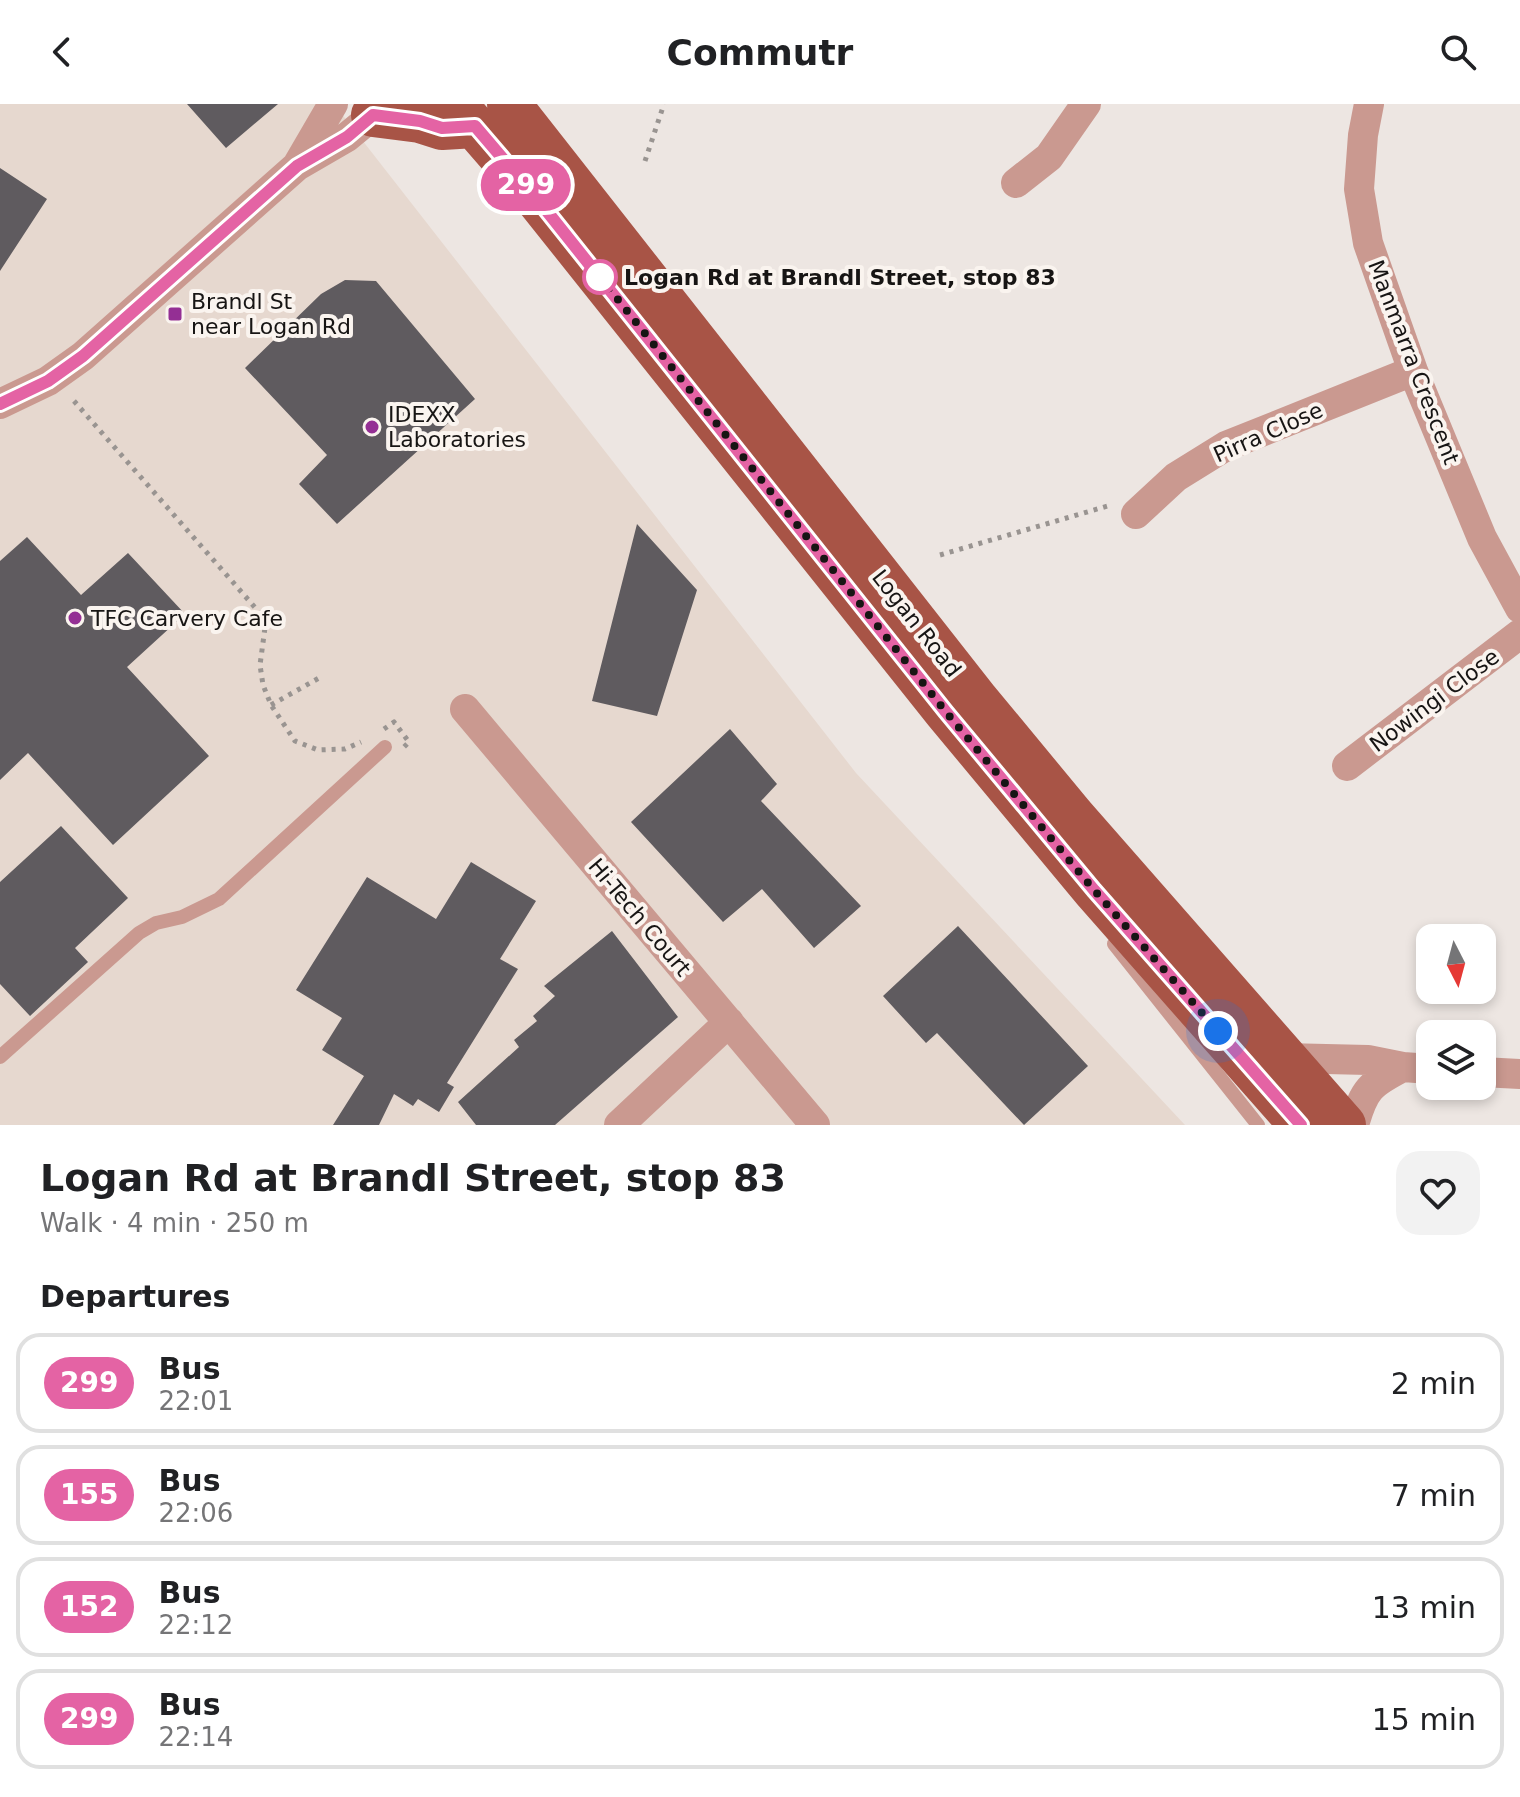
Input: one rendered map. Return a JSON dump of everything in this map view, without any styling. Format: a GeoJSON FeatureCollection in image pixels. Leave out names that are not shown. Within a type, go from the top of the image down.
{"type":"FeatureCollection","features":[{"type":"Feature","properties":{"kind":"main road"},"geometry":{"type":"LineString","coordinates":[[364,108],[442,128],[480,111]]}},
{"type":"Feature","properties":{"kind":"main road","name":"Logan Road"},"geometry":{"type":"LineString","coordinates":[[480,111],[534,195],[946,712],[1094,890],[1301,1125]]}},
{"type":"Feature","properties":{"kind":"main road","name":"Logan Road"},"geometry":{"type":"LineString","coordinates":[[480,111],[1073,816],[1344,1125]]}},
{"type":"Feature","properties":{"kind":"street"},"geometry":{"type":"LineString","coordinates":[[1016,183],[1049,157],[1086,104]]}},
{"type":"Feature","properties":{"kind":"street","name":"Manmarra Crescent"},"geometry":{"type":"LineString","coordinates":[[1369,104],[1359,189],[1368,243],[1413,371],[1482,538],[1520,608]]}},
{"type":"Feature","properties":{"kind":"street"},"geometry":{"type":"LineString","coordinates":[[297,166],[347,137],[364,108]]}},
{"type":"Feature","properties":{"kind":"street"},"geometry":{"type":"LineString","coordinates":[[0,404],[48,381],[83,356],[364,108]]}},
{"type":"Feature","properties":{"kind":"street","name":"Pirra Close"},"geometry":{"type":"LineString","coordinates":[[1136,514],[1176,477],[1226,446],[1413,371]]}},
{"type":"Feature","properties":{"kind":"street","name":"Nowingi Close"},"geometry":{"type":"LineString","coordinates":[[1347,766],[1520,634]]}},
{"type":"Feature","properties":{"kind":"street","name":"Hi-Tech Court"},"geometry":{"type":"LineString","coordinates":[[465,709],[815,1125]]}},
{"type":"Feature","properties":{"kind":"street"},"geometry":{"type":"LineString","coordinates":[[619,1125],[729,1022]]}},
{"type":"Feature","properties":{"kind":"street"},"geometry":{"type":"LineString","coordinates":[[1284,1058],[1368,1060],[1416,1068]]}},
{"type":"Feature","properties":{"kind":"street"},"geometry":{"type":"LineString","coordinates":[[1354,1125],[1360,1104],[1371,1084],[1416,1068]]}},
{"type":"Feature","properties":{"kind":"street"},"geometry":{"type":"LineString","coordinates":[[1496,1073],[1520,1074]]}},
{"type":"Feature","properties":{"kind":"lane"},"geometry":{"type":"LineString","coordinates":[[0,1057],[139,933],[156,923],[182,917],[219,899],[386,745]]}},
{"type":"Feature","properties":{"kind":"lane","name":"Logan Road"},"geometry":{"type":"LineString","coordinates":[[1094,890],[1114,945],[1258,1125]]}},
{"type":"Feature","properties":{"kind":"path"},"geometry":{"type":"LineString","coordinates":[[645,161],[664,104]]}},
{"type":"Feature","properties":{"kind":"path"},"geometry":{"type":"LineString","coordinates":[[74,401],[266,620],[260,665],[263,685],[271,705],[295,741],[318,750],[345,749],[365,740]]}},
{"type":"Feature","properties":{"kind":"path"},"geometry":{"type":"LineString","coordinates":[[940,555],[1108,504],[1136,514]]}},
{"type":"Feature","properties":{"kind":"path"},"geometry":{"type":"LineString","coordinates":[[271,705],[319,678]]}},
{"type":"Feature","properties":{"kind":"shaded area"},"geometry":{"type":"Polygon","coordinates":[[[0,104],[334,104],[856,773],[1185,1125],[0,1125],[0,104]]]}},
{"type":"Feature","properties":{"kind":"building"},"geometry":{"type":"Polygon","coordinates":[[[187,104],[278,104],[226,148],[187,104]]]}},
{"type":"Feature","properties":{"kind":"building"},"geometry":{"type":"Polygon","coordinates":[[[0,168],[47,199],[0,271],[0,168]]]}},
{"type":"Feature","properties":{"kind":"building","name":"IDEXX Laboratories"},"geometry":{"type":"Polygon","coordinates":[[[345,280],[376,281],[475,399],[337,524],[299,484],[327,455],[245,368],[321,294],[345,280]]]}},
{"type":"Feature","properties":{"kind":"building"},"geometry":{"type":"Polygon","coordinates":[[[637,524],[697,590],[657,716],[592,701],[637,524]]]}},
{"type":"Feature","properties":{"kind":"building"},"geometry":{"type":"Polygon","coordinates":[[[27,537],[81,595],[128,553],[185,614],[127,667],[209,756],[113,845],[28,753],[0,780],[0,561],[27,537]]]}},
{"type":"Feature","properties":{"kind":"building"},"geometry":{"type":"Polygon","coordinates":[[[730,729],[777,784],[761,801],[861,906],[814,948],[762,889],[723,922],[631,822],[730,729]]]}},
{"type":"Feature","properties":{"kind":"building"},"geometry":{"type":"Polygon","coordinates":[[[61,826],[128,898],[75,948],[88,962],[30,1016],[0,984],[0,882],[61,826]]]}},
{"type":"Feature","properties":{"kind":"building"},"geometry":{"type":"Polygon","coordinates":[[[471,862],[536,901],[500,959],[518,969],[447,1083],[454,1087],[439,1112],[418,1099],[413,1106],[394,1094],[379,1125],[333,1125],[364,1076],[322,1050],[342,1018],[296,990],[367,877],[436,919],[471,862]]]}},
{"type":"Feature","properties":{"kind":"building"},"geometry":{"type":"Polygon","coordinates":[[[958,926],[1088,1066],[1024,1125],[937,1033],[926,1043],[883,996],[958,926]]]}},
{"type":"Feature","properties":{"kind":"building"},"geometry":{"type":"Polygon","coordinates":[[[612,931],[678,1017],[555,1125],[476,1125],[458,1102],[519,1047],[514,1040],[537,1021],[533,1016],[555,996],[544,986],[612,931]]]}},
{"type":"Feature","properties":{"kind":"bus line","name":"299"},"geometry":{"type":"LineString","coordinates":[[0,404],[48,381],[83,356],[297,166],[347,137],[373,115],[420,121],[442,128],[475,126],[604,282],[946,712],[1094,890],[1301,1125]]}},
{"type":"Feature","properties":{"kind":"place","name":"Logan Rd at Brandl Street, stop 83"},"geometry":{"type":"Point","coordinates":[600,277]}},
{"type":"Feature","properties":{"kind":"place","name":"Brandl St near Logan Rd"},"geometry":{"type":"Point","coordinates":[175,314]}},
{"type":"Feature","properties":{"kind":"place","name":"IDEXX Laboratories"},"geometry":{"type":"Point","coordinates":[372,427]}},
{"type":"Feature","properties":{"kind":"place","name":"TFC Carvery Cafe"},"geometry":{"type":"Point","coordinates":[75,618]}},
{"type":"Feature","properties":{"kind":"route"},"geometry":{"type":"LineString","coordinates":[[600,277],[946,712],[1094,890],[1218,1031]]}}]}
